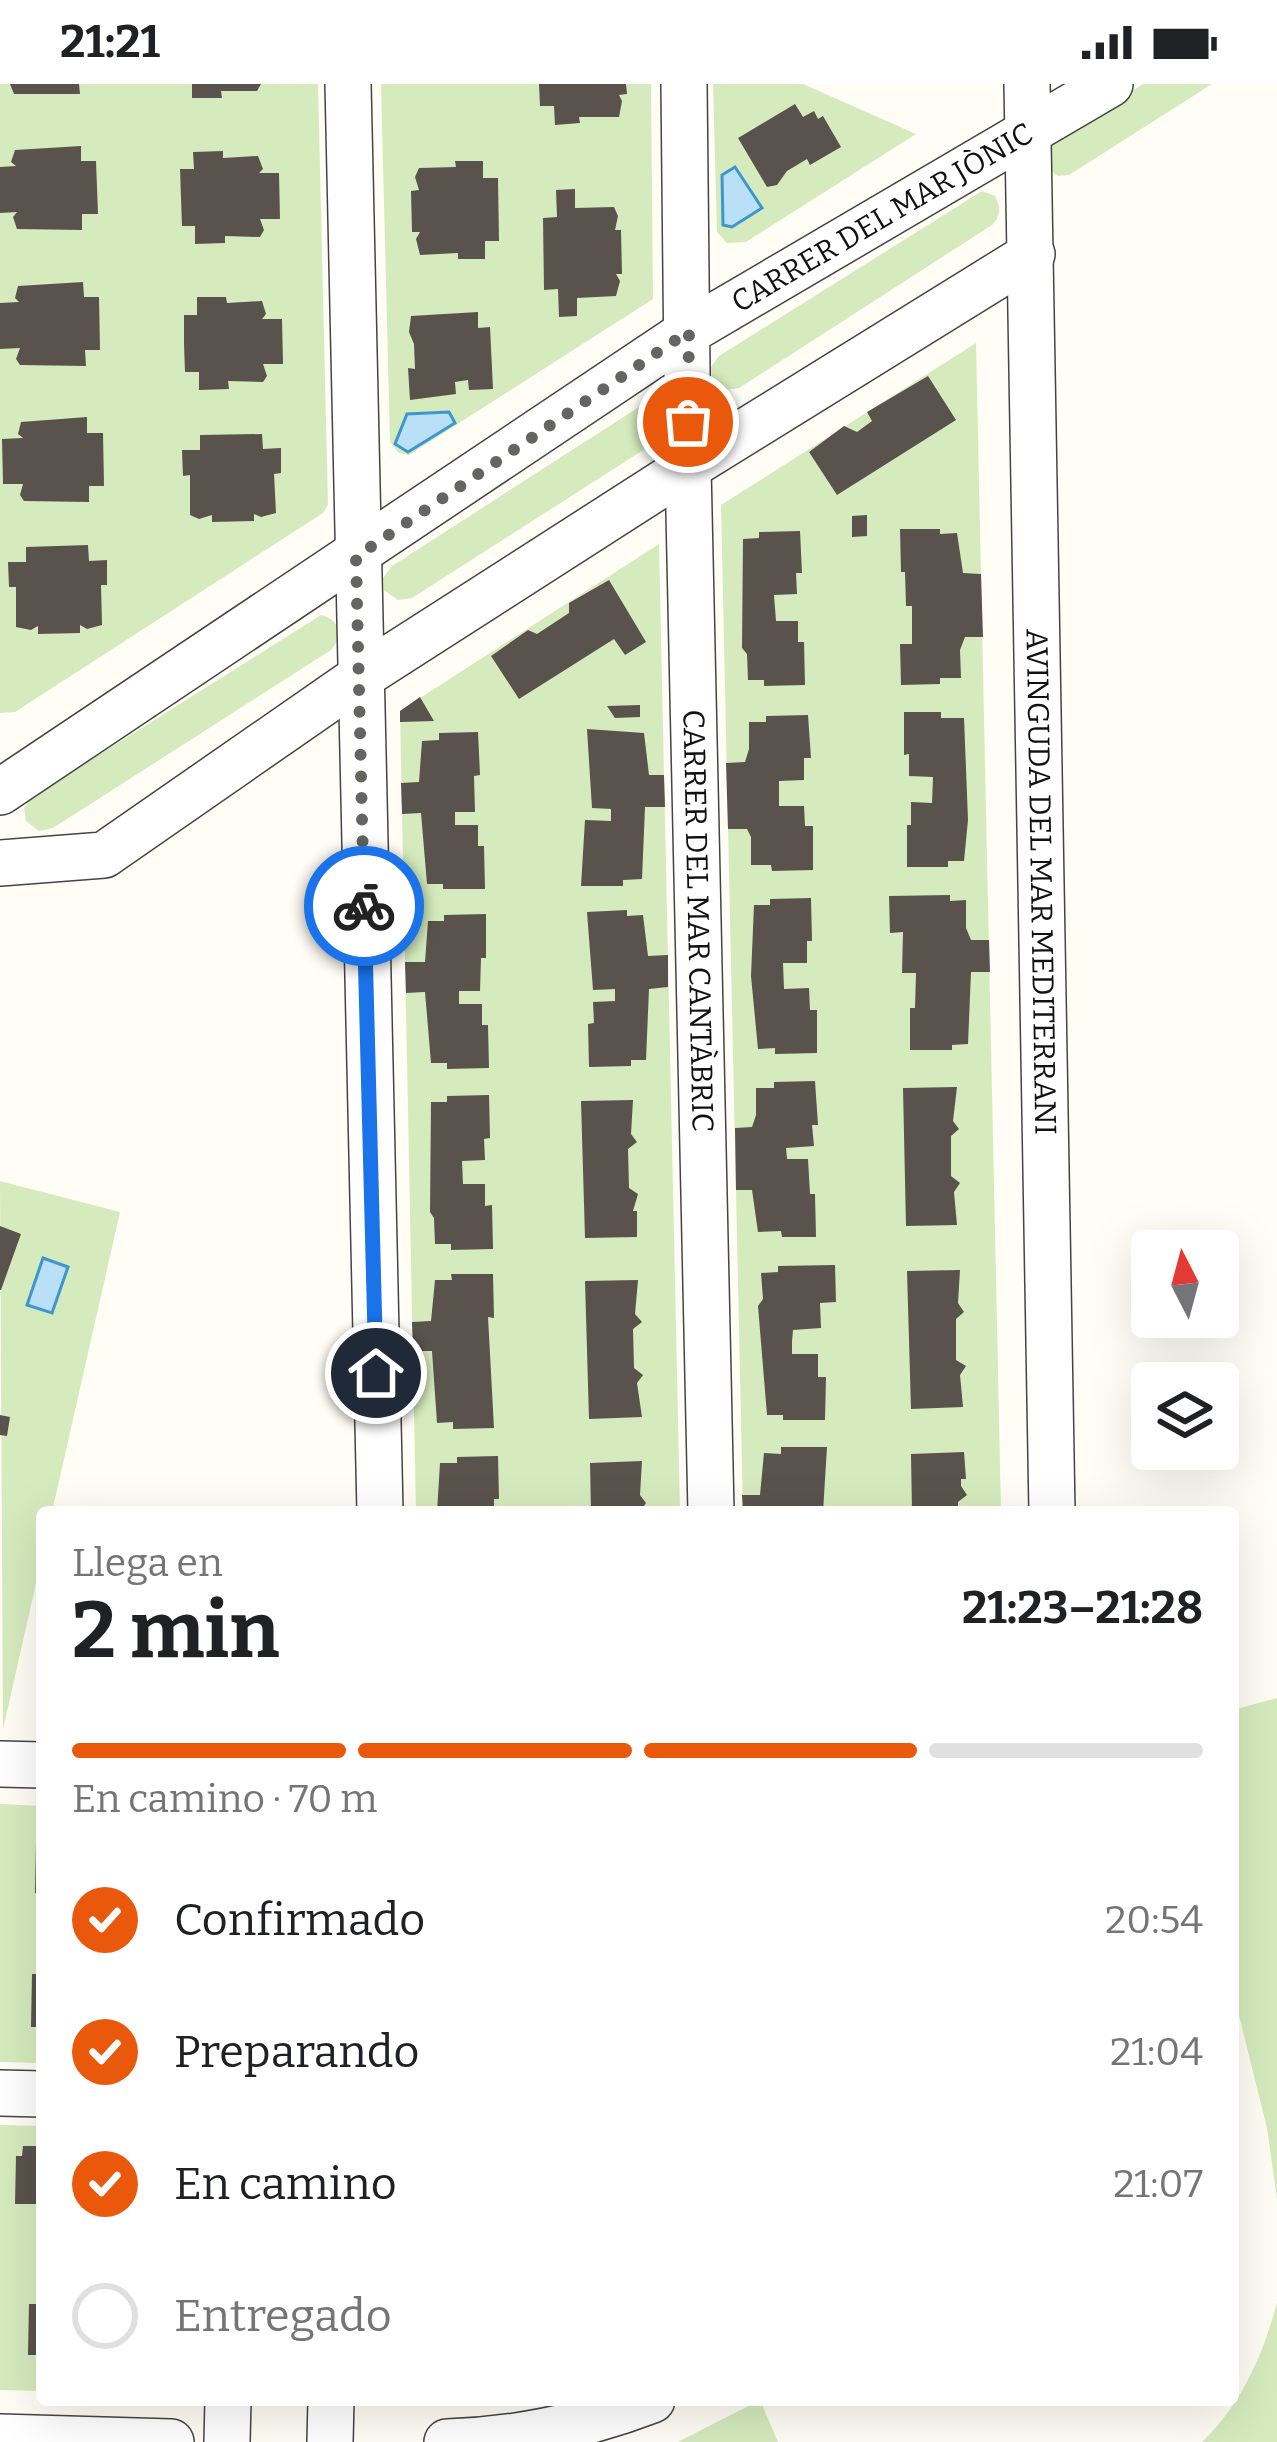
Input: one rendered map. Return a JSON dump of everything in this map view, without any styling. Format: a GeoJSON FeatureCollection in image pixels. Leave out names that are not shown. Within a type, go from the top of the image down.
{"type":"FeatureCollection","features":[{"type":"Feature","properties":{"kind":"street"},"geometry":{"type":"LineString","coordinates":[[348,84],[380,1506]]}},
{"type":"Feature","properties":{"kind":"street","name":"CARRER DEL MAR CANTÀBRIC"},"geometry":{"type":"LineString","coordinates":[[684,84],[711,1506]]}},
{"type":"Feature","properties":{"kind":"street","name":"AVINGUDA DEL MAR MEDITERRANI"},"geometry":{"type":"LineString","coordinates":[[1028,84],[1052,1506]]}},
{"type":"Feature","properties":{"kind":"street","name":"CARRER DEL MAR JÒNIC"},"geometry":{"type":"LineString","coordinates":[[0,792],[689,331],[1109,84]]}},
{"type":"Feature","properties":{"kind":"street"},"geometry":{"type":"LineString","coordinates":[[0,863],[104,856],[359,678],[1031,254]]}},
{"type":"Feature","properties":{"kind":"street"},"geometry":{"type":"LineString","coordinates":[[0,1764],[36,1766]]}},
{"type":"Feature","properties":{"kind":"street"},"geometry":{"type":"LineString","coordinates":[[0,2093],[36,2094]]}},
{"type":"Feature","properties":{"kind":"street"},"geometry":{"type":"LineString","coordinates":[[227,2442],[228,2406]]}},
{"type":"Feature","properties":{"kind":"street"},"geometry":{"type":"LineString","coordinates":[[330,2442],[331,2406]]}},
{"type":"Feature","properties":{"kind":"street"},"geometry":{"type":"LineString","coordinates":[[447,2442],[488,2441],[604,2418],[636,2406]]}},
{"type":"Feature","properties":{"kind":"street"},"geometry":{"type":"LineString","coordinates":[[0,2437],[171,2442]]}},
{"type":"Feature","properties":{"kind":"green space"},"geometry":{"type":"Polygon","coordinates":[[[0,84],[318,84],[328,505],[323,513],[15,712],[0,713],[0,84]]]}},
{"type":"Feature","properties":{"kind":"green space"},"geometry":{"type":"Polygon","coordinates":[[[381,84],[651,84],[653,299],[409,455],[399,453],[390,442],[381,84]]]}},
{"type":"Feature","properties":{"kind":"green space"},"geometry":{"type":"Polygon","coordinates":[[[713,84],[803,84],[916,134],[746,242],[727,243],[717,232],[713,84]]]}},
{"type":"Feature","properties":{"kind":"green space"},"geometry":{"type":"Polygon","coordinates":[[[1143,84],[1212,84],[1069,175],[1058,176],[1046,168],[1049,144],[1143,84]]]}},
{"type":"Feature","properties":{"kind":"green space"},"geometry":{"type":"Polygon","coordinates":[[[982,191],[995,196],[998,204],[992,225],[739,388],[725,390],[712,379],[711,367],[719,356],[982,191]]]}},
{"type":"Feature","properties":{"kind":"green space"},"geometry":{"type":"Polygon","coordinates":[[[976,343],[1001,1506],[743,1506],[721,505],[976,343]]]}},
{"type":"Feature","properties":{"kind":"green space"},"geometry":{"type":"Polygon","coordinates":[[[639,407],[663,410],[667,420],[659,440],[412,598],[398,600],[384,590],[383,578],[392,566],[639,407]]]}},
{"type":"Feature","properties":{"kind":"green space"},"geometry":{"type":"Polygon","coordinates":[[[659,544],[680,1506],[416,1506],[400,711],[659,544]]]}},
{"type":"Feature","properties":{"kind":"green space"},"geometry":{"type":"Polygon","coordinates":[[[321,615],[338,629],[331,650],[53,828],[39,831],[26,821],[24,808],[32,797],[321,615]]]}},
{"type":"Feature","properties":{"kind":"green space"},"geometry":{"type":"Polygon","coordinates":[[[0,1181],[120,1212],[53,1506],[36,1506],[36,1583],[3,1729],[0,1181]]]}},
{"type":"Feature","properties":{"kind":"green space"},"geometry":{"type":"Polygon","coordinates":[[[1277,1698],[1277,2199],[1267,2128],[1239,2015],[1239,1708],[1277,1698]]]}},
{"type":"Feature","properties":{"kind":"green space"},"geometry":{"type":"Polygon","coordinates":[[[0,1804],[36,1806],[36,2063],[0,2062],[0,1804]]]}},
{"type":"Feature","properties":{"kind":"green space"},"geometry":{"type":"Polygon","coordinates":[[[0,2125],[36,2126],[36,2391],[0,2390],[0,2125]]]}},
{"type":"Feature","properties":{"kind":"green space"},"geometry":{"type":"Polygon","coordinates":[[[1277,2302],[1277,2442],[1202,2442],[1232,2406],[1239,2406],[1239,2394],[1277,2302]]]}},
{"type":"Feature","properties":{"kind":"green space"},"geometry":{"type":"Polygon","coordinates":[[[748,2406],[763,2406],[778,2442],[678,2442],[748,2406]]]}},
{"type":"Feature","properties":{"kind":"water"},"geometry":{"type":"Polygon","coordinates":[[[735,167],[762,208],[732,227],[723,225],[722,175],[735,167]]]}},
{"type":"Feature","properties":{"kind":"water"},"geometry":{"type":"Polygon","coordinates":[[[449,412],[455,423],[408,452],[395,444],[407,414],[449,412]]]}},
{"type":"Feature","properties":{"kind":"water"},"geometry":{"type":"Polygon","coordinates":[[[43,1258],[68,1267],[52,1313],[27,1305],[43,1258]]]}},
{"type":"Feature","properties":{"kind":"building"},"geometry":{"type":"Polygon","coordinates":[[[10,84],[79,84],[80,94],[14,94],[10,84]]]}},
{"type":"Feature","properties":{"kind":"building"},"geometry":{"type":"Polygon","coordinates":[[[192,84],[261,84],[257,91],[221,91],[222,98],[192,98],[192,84]]]}},
{"type":"Feature","properties":{"kind":"building"},"geometry":{"type":"Polygon","coordinates":[[[539,84],[626,84],[627,94],[619,95],[619,117],[579,117],[580,123],[555,125],[554,106],[540,106],[539,84]]]}},
{"type":"Feature","properties":{"kind":"building"},"geometry":{"type":"Polygon","coordinates":[[[795,104],[803,117],[814,111],[818,119],[823,116],[841,147],[810,165],[807,159],[787,171],[777,185],[767,187],[738,138],[795,104]]]}},
{"type":"Feature","properties":{"kind":"building"},"geometry":{"type":"Polygon","coordinates":[[[81,146],[81,161],[96,161],[98,214],[82,214],[82,230],[17,229],[13,217],[17,212],[0,213],[0,167],[16,166],[11,162],[15,150],[81,146]]]}},
{"type":"Feature","properties":{"kind":"building"},"geometry":{"type":"Polygon","coordinates":[[[223,151],[223,158],[258,156],[263,169],[259,173],[279,173],[280,219],[260,219],[264,230],[260,237],[225,236],[225,243],[195,244],[195,226],[182,226],[180,169],[194,169],[193,152],[223,151]]]}},
{"type":"Feature","properties":{"kind":"building"},"geometry":{"type":"Polygon","coordinates":[[[455,161],[483,161],[483,178],[498,178],[499,241],[485,241],[485,259],[458,259],[458,253],[420,255],[416,239],[420,232],[412,232],[411,191],[419,190],[415,177],[419,168],[456,167],[455,161]]]}},
{"type":"Feature","properties":{"kind":"building"},"geometry":{"type":"Polygon","coordinates":[[[575,189],[575,208],[614,207],[618,216],[615,230],[621,230],[622,274],[616,274],[620,281],[616,296],[577,298],[577,316],[559,317],[558,289],[544,290],[543,218],[557,217],[556,190],[575,189]]]}},
{"type":"Feature","properties":{"kind":"building"},"geometry":{"type":"Polygon","coordinates":[[[83,282],[84,297],[99,297],[100,350],[85,350],[86,366],[20,365],[16,359],[20,348],[0,349],[0,303],[19,302],[15,298],[18,286],[83,282]]]}},
{"type":"Feature","properties":{"kind":"building"},"geometry":{"type":"Polygon","coordinates":[[[197,297],[226,297],[227,303],[262,301],[266,314],[262,319],[282,319],[283,364],[263,364],[267,376],[263,382],[228,381],[229,389],[199,390],[199,372],[185,372],[184,344],[184,315],[197,315],[197,297]]]}},
{"type":"Feature","properties":{"kind":"building"},"geometry":{"type":"Polygon","coordinates":[[[478,312],[478,328],[490,327],[493,389],[469,390],[468,380],[455,382],[456,394],[410,400],[408,368],[415,369],[411,316],[478,312]]]}},
{"type":"Feature","properties":{"kind":"building"},"geometry":{"type":"Polygon","coordinates":[[[928,376],[956,420],[837,495],[809,452],[844,426],[857,432],[872,421],[867,412],[928,376]]]}},
{"type":"Feature","properties":{"kind":"building"},"geometry":{"type":"Polygon","coordinates":[[[87,417],[87,433],[103,433],[104,486],[89,486],[89,502],[24,501],[20,495],[23,484],[3,484],[2,439],[23,438],[18,434],[21,422],[87,417]]]}},
{"type":"Feature","properties":{"kind":"building"},"geometry":{"type":"Polygon","coordinates":[[[262,434],[263,449],[281,448],[281,473],[274,474],[276,513],[254,514],[254,521],[212,522],[212,515],[199,519],[190,515],[190,475],[183,476],[182,450],[200,450],[200,435],[262,434]]]}},
{"type":"Feature","properties":{"kind":"building"},"geometry":{"type":"Polygon","coordinates":[[[867,515],[867,536],[852,537],[852,516],[867,515]]]}},
{"type":"Feature","properties":{"kind":"building"},"geometry":{"type":"Polygon","coordinates":[[[900,529],[957,533],[963,573],[981,574],[983,637],[965,637],[960,650],[961,678],[901,685],[900,644],[912,644],[912,606],[906,606],[900,529]]]}},
{"type":"Feature","properties":{"kind":"building"},"geometry":{"type":"Polygon","coordinates":[[[800,531],[802,573],[796,573],[797,594],[774,595],[776,621],[798,621],[798,642],[804,642],[805,685],[764,686],[764,680],[748,680],[747,654],[742,648],[743,539],[759,538],[759,532],[800,531]]]}},
{"type":"Feature","properties":{"kind":"building"},"geometry":{"type":"Polygon","coordinates":[[[88,545],[89,561],[107,560],[107,585],[101,585],[102,625],[87,629],[80,625],[80,633],[38,634],[38,626],[31,630],[16,627],[16,587],[9,587],[8,562],[26,562],[26,547],[88,545]]]}},
{"type":"Feature","properties":{"kind":"building"},"geometry":{"type":"Polygon","coordinates":[[[609,580],[646,642],[625,655],[614,639],[519,699],[491,656],[528,630],[537,634],[569,613],[569,603],[609,580]]]}},
{"type":"Feature","properties":{"kind":"building"},"geometry":{"type":"Polygon","coordinates":[[[420,697],[434,721],[400,722],[400,711],[420,697]]]}},
{"type":"Feature","properties":{"kind":"building"},"geometry":{"type":"Polygon","coordinates":[[[640,705],[640,717],[615,718],[607,706],[640,705]]]}},
{"type":"Feature","properties":{"kind":"building"},"geometry":{"type":"Polygon","coordinates":[[[904,712],[941,712],[941,718],[964,718],[968,820],[964,861],[948,861],[948,867],[907,867],[911,802],[932,803],[933,777],[909,776],[904,712]]]}},
{"type":"Feature","properties":{"kind":"building"},"geometry":{"type":"Polygon","coordinates":[[[808,715],[811,758],[804,758],[804,780],[779,781],[779,806],[804,806],[805,826],[813,826],[813,870],[772,871],[771,865],[751,865],[747,829],[728,829],[726,763],[745,762],[749,722],[766,722],[766,716],[808,715]]]}},
{"type":"Feature","properties":{"kind":"building"},"geometry":{"type":"Polygon","coordinates":[[[587,729],[644,733],[649,775],[664,775],[665,807],[645,807],[642,879],[623,880],[623,886],[581,886],[585,820],[611,821],[611,809],[592,808],[587,729]]]}},
{"type":"Feature","properties":{"kind":"building"},"geometry":{"type":"Polygon","coordinates":[[[478,732],[480,775],[474,776],[475,812],[455,812],[455,825],[478,825],[478,846],[484,846],[485,889],[443,889],[443,884],[427,884],[421,813],[402,814],[401,783],[419,782],[422,741],[439,740],[439,733],[478,732]]]}},
{"type":"Feature","properties":{"kind":"building"},"geometry":{"type":"Polygon","coordinates":[[[950,895],[950,901],[966,900],[971,940],[989,940],[990,972],[971,972],[968,1044],[952,1045],[952,1050],[910,1050],[916,973],[902,973],[903,932],[890,933],[889,896],[950,895]]]}},
{"type":"Feature","properties":{"kind":"building"},"geometry":{"type":"Polygon","coordinates":[[[811,898],[812,941],[807,941],[807,963],[783,963],[784,989],[809,988],[810,1010],[817,1010],[817,1053],[775,1054],[775,1048],[758,1049],[751,976],[754,905],[770,905],[770,899],[811,898]]]}},
{"type":"Feature","properties":{"kind":"building"},"geometry":{"type":"Polygon","coordinates":[[[627,910],[627,916],[643,915],[648,956],[668,955],[668,987],[649,989],[646,1060],[631,1060],[631,1066],[589,1067],[588,1024],[594,1023],[593,1002],[615,1001],[615,989],[593,990],[587,912],[627,910]]]}},
{"type":"Feature","properties":{"kind":"building"},"geometry":{"type":"Polygon","coordinates":[[[486,914],[480,991],[459,991],[459,1004],[482,1004],[482,1025],[488,1025],[489,1068],[447,1069],[447,1063],[431,1063],[425,992],[406,993],[405,962],[425,962],[428,921],[444,921],[444,915],[486,914]]]}},
{"type":"Feature","properties":{"kind":"building"},"geometry":{"type":"Polygon","coordinates":[[[815,1081],[818,1125],[812,1125],[814,1146],[786,1148],[787,1159],[808,1159],[816,1237],[758,1232],[752,1190],[736,1190],[735,1128],[752,1127],[756,1088],[774,1088],[774,1082],[815,1081]]]}},
{"type":"Feature","properties":{"kind":"building"},"geometry":{"type":"Polygon","coordinates":[[[957,1087],[953,1121],[959,1129],[951,1136],[951,1176],[960,1183],[954,1192],[957,1225],[906,1226],[903,1088],[957,1087]]]}},
{"type":"Feature","properties":{"kind":"building"},"geometry":{"type":"Polygon","coordinates":[[[489,1095],[490,1138],[484,1139],[485,1160],[462,1161],[463,1184],[485,1184],[485,1206],[492,1205],[493,1249],[451,1250],[451,1244],[435,1244],[430,1212],[431,1102],[447,1102],[447,1096],[489,1095]]]}},
{"type":"Feature","properties":{"kind":"building"},"geometry":{"type":"Polygon","coordinates":[[[633,1100],[631,1134],[637,1142],[628,1149],[629,1188],[638,1194],[633,1211],[637,1211],[637,1237],[585,1238],[581,1101],[633,1100]]]}},
{"type":"Feature","properties":{"kind":"building"},"geometry":{"type":"Polygon","coordinates":[[[0,1226],[21,1234],[1,1290],[0,1290],[0,1226]]]}},
{"type":"Feature","properties":{"kind":"building"},"geometry":{"type":"Polygon","coordinates":[[[835,1265],[836,1302],[820,1303],[821,1328],[793,1330],[792,1342],[792,1354],[818,1354],[818,1377],[826,1377],[825,1420],[783,1420],[783,1415],[767,1415],[758,1306],[763,1299],[761,1273],[778,1272],[778,1266],[835,1265]]]}},
{"type":"Feature","properties":{"kind":"building"},"geometry":{"type":"Polygon","coordinates":[[[960,1270],[958,1303],[964,1312],[956,1319],[956,1360],[966,1366],[960,1375],[963,1407],[911,1409],[907,1271],[960,1270]]]}},
{"type":"Feature","properties":{"kind":"building"},"geometry":{"type":"Polygon","coordinates":[[[451,1274],[493,1274],[494,1318],[488,1317],[494,1428],[453,1429],[453,1422],[437,1423],[432,1351],[413,1351],[412,1322],[431,1321],[435,1280],[452,1280],[451,1274]]]}},
{"type":"Feature","properties":{"kind":"building"},"geometry":{"type":"Polygon","coordinates":[[[638,1280],[635,1314],[642,1322],[633,1329],[634,1368],[643,1375],[637,1383],[642,1417],[589,1419],[585,1281],[638,1280]]]}},
{"type":"Feature","properties":{"kind":"building"},"geometry":{"type":"Polygon","coordinates":[[[0,1415],[10,1417],[7,1436],[0,1435],[0,1415]]]}},
{"type":"Feature","properties":{"kind":"building"},"geometry":{"type":"Polygon","coordinates":[[[781,1447],[827,1447],[823,1506],[743,1506],[742,1495],[760,1495],[764,1453],[781,1454],[781,1447]]]}},
{"type":"Feature","properties":{"kind":"building"},"geometry":{"type":"Polygon","coordinates":[[[964,1452],[966,1479],[961,1479],[961,1486],[967,1495],[958,1506],[912,1506],[911,1454],[964,1452]]]}},
{"type":"Feature","properties":{"kind":"building"},"geometry":{"type":"Polygon","coordinates":[[[498,1456],[499,1499],[494,1499],[494,1506],[437,1506],[440,1463],[457,1463],[457,1457],[498,1456]]]}},
{"type":"Feature","properties":{"kind":"building"},"geometry":{"type":"Polygon","coordinates":[[[642,1461],[644,1506],[591,1506],[590,1463],[642,1461]]]}},
{"type":"Feature","properties":{"kind":"building"},"geometry":{"type":"Polygon","coordinates":[[[32,1974],[36,1974],[36,2027],[31,2027],[32,1974]]]}},
{"type":"Feature","properties":{"kind":"building"},"geometry":{"type":"Polygon","coordinates":[[[23,2146],[36,2146],[36,2204],[15,2204],[16,2156],[22,2156],[23,2146]]]}},
{"type":"Feature","properties":{"kind":"building"},"geometry":{"type":"Polygon","coordinates":[[[29,2304],[36,2304],[36,2355],[28,2355],[29,2304]]]}},
{"type":"Feature","properties":{"kind":"way so far"},"geometry":{"type":"LineString","coordinates":[[364,906],[356,557],[689,331],[688,422]]}},
{"type":"Feature","properties":{"kind":"route"},"geometry":{"type":"LineString","coordinates":[[364,906],[376,1373]]}}]}
